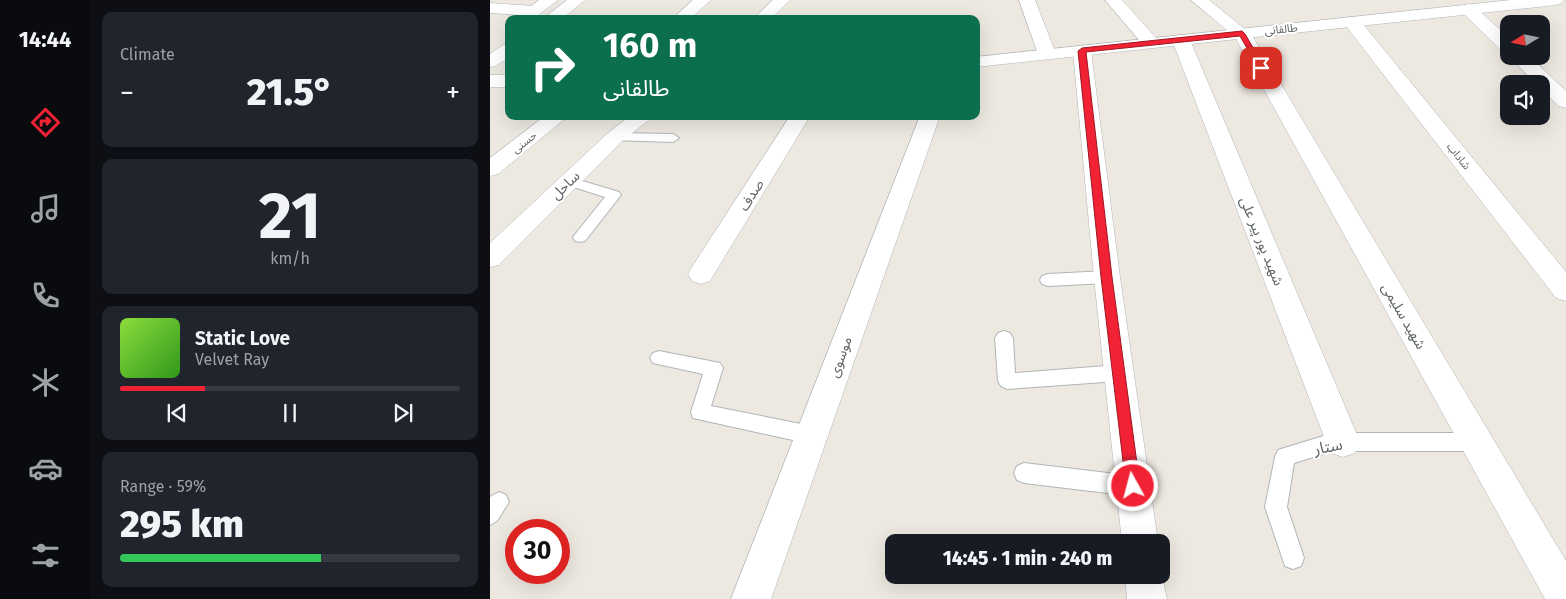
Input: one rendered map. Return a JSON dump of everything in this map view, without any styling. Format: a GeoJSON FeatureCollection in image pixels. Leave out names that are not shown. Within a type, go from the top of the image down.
{"type":"FeatureCollection","features":[{"type":"Feature","properties":{"kind":"street"},"geometry":{"type":"LineString","coordinates":[[490,8],[528,15],[550,0]]}},
{"type":"Feature","properties":{"kind":"street"},"geometry":{"type":"LineString","coordinates":[[556,15],[577,0]]}},
{"type":"Feature","properties":{"kind":"street"},"geometry":{"type":"LineString","coordinates":[[685,15],[703,0]]}},
{"type":"Feature","properties":{"kind":"street"},"geometry":{"type":"LineString","coordinates":[[765,15],[782,0]]}},
{"type":"Feature","properties":{"kind":"street"},"geometry":{"type":"LineString","coordinates":[[1026,0],[1047,54]]}},
{"type":"Feature","properties":{"kind":"street"},"geometry":{"type":"LineString","coordinates":[[1113,0],[1151,43]]}},
{"type":"Feature","properties":{"kind":"street"},"geometry":{"type":"LineString","coordinates":[[1199,0],[1242,34]]}},
{"type":"Feature","properties":{"kind":"street","name":"طالقانی"},"geometry":{"type":"LineString","coordinates":[[980,62],[1556,0]]}},
{"type":"Feature","properties":{"kind":"street"},"geometry":{"type":"LineString","coordinates":[[1468,9],[1500,39]]}},
{"type":"Feature","properties":{"kind":"street","name":"شاداب"},"geometry":{"type":"LineString","coordinates":[[1352,22],[1566,291]]}},
{"type":"Feature","properties":{"kind":"street","name":"شهید سلیمی"},"geometry":{"type":"LineString","coordinates":[[1242,34],[1566,598]]}},
{"type":"Feature","properties":{"kind":"street","name":"شهید پور پیر علی"},"geometry":{"type":"LineString","coordinates":[[1181,40],[1343,442]]}},
{"type":"Feature","properties":{"kind":"street"},"geometry":{"type":"LineString","coordinates":[[1082,51],[1107,277],[1139,534]]}},
{"type":"Feature","properties":{"kind":"street"},"geometry":{"type":"LineString","coordinates":[[490,62],[505,52]]}},
{"type":"Feature","properties":{"kind":"street"},"geometry":{"type":"LineString","coordinates":[[1527,65],[1566,102]]}},
{"type":"Feature","properties":{"kind":"street"},"geometry":{"type":"LineString","coordinates":[[490,80],[505,81]]}},
{"type":"Feature","properties":{"kind":"street","name":"حسنی"},"geometry":{"type":"LineString","coordinates":[[490,169],[553,120]]}},
{"type":"Feature","properties":{"kind":"street","name":"ساحل"},"geometry":{"type":"LineString","coordinates":[[490,258],[615,137],[638,120]]}},
{"type":"Feature","properties":{"kind":"street","name":"صدف"},"geometry":{"type":"LineString","coordinates":[[701,274],[797,120]]}},
{"type":"Feature","properties":{"kind":"street","name":"موسوی"},"geometry":{"type":"LineString","coordinates":[[751,599],[810,435],[928,120]]}},
{"type":"Feature","properties":{"kind":"street"},"geometry":{"type":"LineString","coordinates":[[1145,584],[1147,599]]}},
{"type":"Feature","properties":{"kind":"lane"},"geometry":{"type":"LineString","coordinates":[[615,137],[673,138]]}},
{"type":"Feature","properties":{"kind":"lane"},"geometry":{"type":"LineString","coordinates":[[570,181],[614,195],[580,237]]}},
{"type":"Feature","properties":{"kind":"lane"},"geometry":{"type":"LineString","coordinates":[[1048,280],[1107,277]]}},
{"type":"Feature","properties":{"kind":"lane"},"geometry":{"type":"LineString","coordinates":[[1004,338],[1007,381],[1119,373]]}},
{"type":"Feature","properties":{"kind":"lane"},"geometry":{"type":"LineString","coordinates":[[659,358],[714,368],[700,412],[810,435]]}},
{"type":"Feature","properties":{"kind":"lane","name":"ستار"},"geometry":{"type":"LineString","coordinates":[[1293,558],[1276,507],[1285,456],[1333,442],[1476,442]]}},
{"type":"Feature","properties":{"kind":"lane"},"geometry":{"type":"LineString","coordinates":[[1024,473],[1133,486]]}},
{"type":"Feature","properties":{"kind":"route"},"geometry":{"type":"LineString","coordinates":[[1133,486],[1082,51],[1242,34],[1261,68]]}}]}
